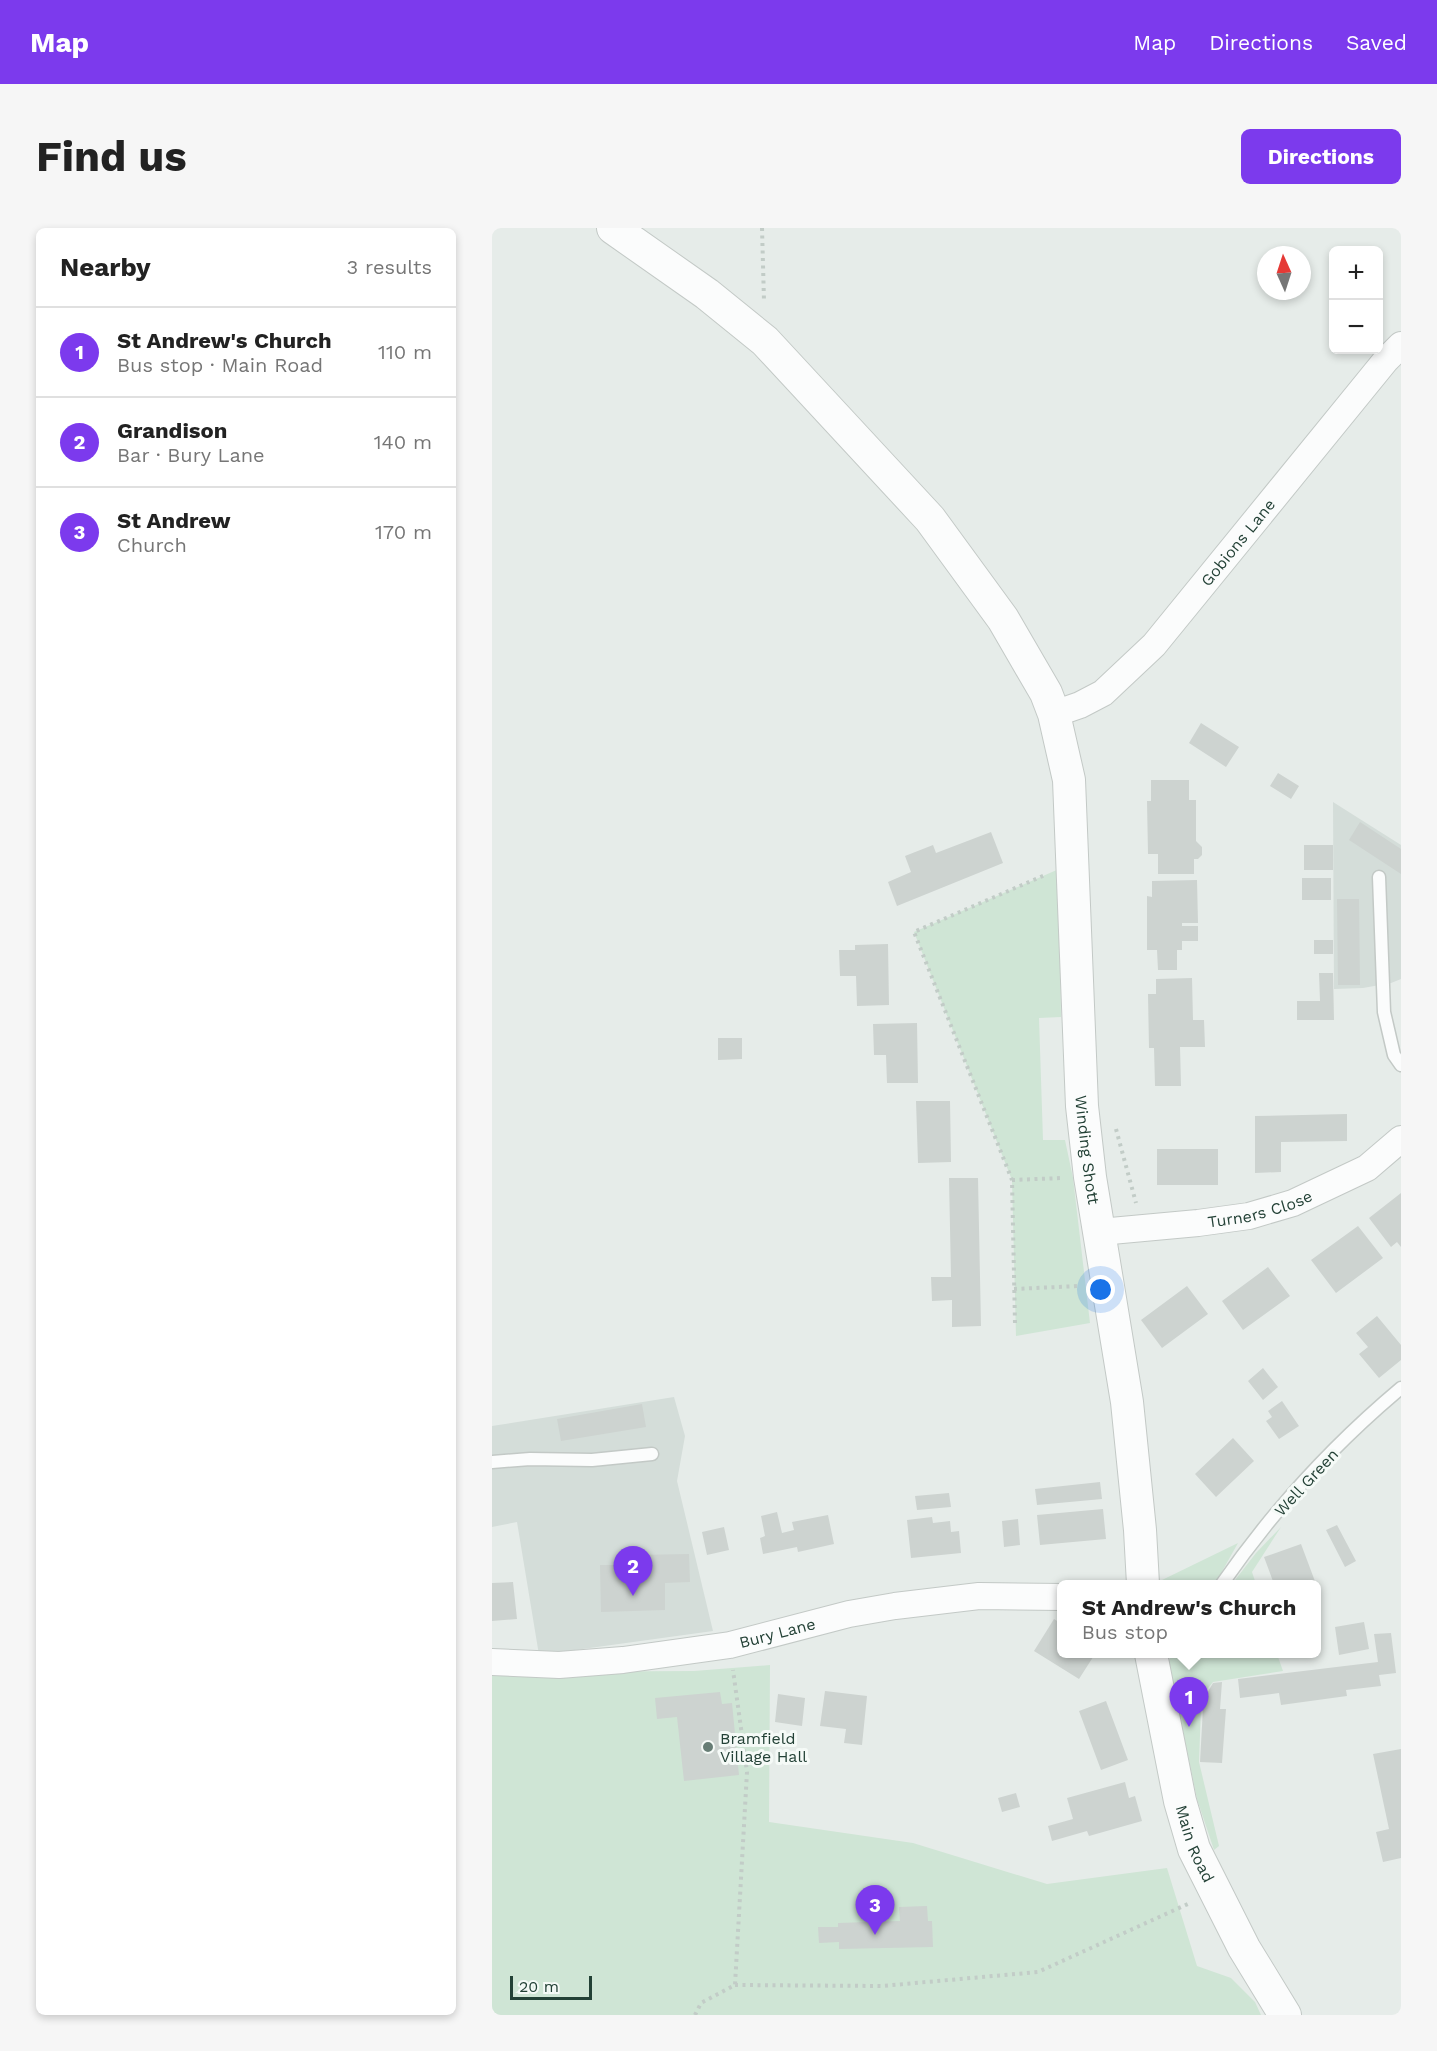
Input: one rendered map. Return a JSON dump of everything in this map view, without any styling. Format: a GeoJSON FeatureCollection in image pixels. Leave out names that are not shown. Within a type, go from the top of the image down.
{"type":"FeatureCollection","features":[{"type":"Feature","properties":{"kind":"street","name":"Winding Shott"},"geometry":{"type":"LineString","coordinates":[[613,228],[707,294],[765,341],[930,519],[1003,619],[1046,693],[1054,714],[1069,780],[1082,1106],[1090,1177],[1127,1402],[1143,1580]]}},
{"type":"Feature","properties":{"kind":"street","name":"Gobions Lane"},"geometry":{"type":"LineString","coordinates":[[1054,714],[1080,705],[1103,693],[1154,645],[1386,360],[1401,345]]}},
{"type":"Feature","properties":{"kind":"street","name":"Turners Close"},"geometry":{"type":"LineString","coordinates":[[1100,1232],[1249,1216],[1293,1203],[1367,1168],[1401,1138]]}},
{"type":"Feature","properties":{"kind":"street","name":"Bury Lane"},"geometry":{"type":"LineString","coordinates":[[492,1662],[559,1665],[623,1660],[730,1646],[849,1614],[895,1606],[979,1596],[1057,1597]]}},
{"type":"Feature","properties":{"kind":"street","name":"Main Road"},"geometry":{"type":"LineString","coordinates":[[1152,1658],[1180,1802],[1194,1849],[1244,1948],[1285,2015]]}},
{"type":"Feature","properties":{"kind":"lane"},"geometry":{"type":"LineString","coordinates":[[1379,878],[1384,1012],[1387,1033],[1394,1055],[1401,1065]]}},
{"type":"Feature","properties":{"kind":"lane","name":"Well Green"},"geometry":{"type":"LineString","coordinates":[[1225,1580],[1247,1549],[1307,1477],[1401,1388]]}},
{"type":"Feature","properties":{"kind":"lane"},"geometry":{"type":"LineString","coordinates":[[492,1462],[530,1459],[592,1460],[652,1454]]}},
{"type":"Feature","properties":{"kind":"path"},"geometry":{"type":"LineString","coordinates":[[762,228],[765,341]]}},
{"type":"Feature","properties":{"kind":"path"},"geometry":{"type":"LineString","coordinates":[[1015,1323],[1012,1180],[914,932],[1073,862]]}},
{"type":"Feature","properties":{"kind":"path"},"geometry":{"type":"LineString","coordinates":[[1012,1180],[1090,1177]]}},
{"type":"Feature","properties":{"kind":"path"},"geometry":{"type":"LineString","coordinates":[[1014,1289],[1109,1284]]}},
{"type":"Feature","properties":{"kind":"path"},"geometry":{"type":"LineString","coordinates":[[730,1646],[747,1772],[735,1985]]}},
{"type":"Feature","properties":{"kind":"path"},"geometry":{"type":"LineString","coordinates":[[695,2015],[700,2003],[735,1985],[882,1986],[1038,1972],[1214,1892]]}},
{"type":"Feature","properties":{"kind":"shaded area"},"geometry":{"type":"Polygon","coordinates":[[[1333,802],[1401,845],[1401,979],[1391,983],[1363,988],[1334,989],[1333,802]]]}},
{"type":"Feature","properties":{"kind":"shaded area"},"geometry":{"type":"Polygon","coordinates":[[[674,1397],[685,1436],[677,1481],[713,1631],[539,1655],[517,1522],[492,1527],[492,1426],[674,1397]]]}},
{"type":"Feature","properties":{"kind":"green space"},"geometry":{"type":"Polygon","coordinates":[[[1059,869],[1061,1017],[1039,1018],[1043,1140],[1065,1140],[1073,1178],[1090,1323],[1016,1336],[1012,1180],[914,932],[1059,869]]]}},
{"type":"Feature","properties":{"kind":"green space"},"geometry":{"type":"Polygon","coordinates":[[[1281,1527],[1252,1572],[1255,1580],[1235,1580],[1256,1553],[1281,1527]]]}},
{"type":"Feature","properties":{"kind":"green space"},"geometry":{"type":"Polygon","coordinates":[[[1238,1543],[1217,1580],[1162,1580],[1238,1543]]]}},
{"type":"Feature","properties":{"kind":"green space"},"geometry":{"type":"Polygon","coordinates":[[[1170,1658],[1278,1658],[1283,1671],[1213,1682],[1204,1693],[1201,1708],[1199,1762],[1219,1846],[1214,1850],[1197,1799],[1169,1663],[1170,1658]]]}},
{"type":"Feature","properties":{"kind":"green space"},"geometry":{"type":"Polygon","coordinates":[[[770,1665],[769,1822],[913,1843],[1047,1884],[1167,1868],[1197,1966],[1231,1978],[1255,2002],[1261,2015],[492,2015],[492,1672],[694,1671],[770,1665]]]}},
{"type":"Feature","properties":{"kind":"building"},"geometry":{"type":"Polygon","coordinates":[[[1201,723],[1239,747],[1226,767],[1189,743],[1201,723]]]}},
{"type":"Feature","properties":{"kind":"building"},"geometry":{"type":"Polygon","coordinates":[[[1278,773],[1299,786],[1291,799],[1270,786],[1278,773]]]}},
{"type":"Feature","properties":{"kind":"building"},"geometry":{"type":"Polygon","coordinates":[[[1151,780],[1189,780],[1189,800],[1196,800],[1196,841],[1202,847],[1202,855],[1194,859],[1194,874],[1158,874],[1158,854],[1148,854],[1147,801],[1151,801],[1151,780]]]}},
{"type":"Feature","properties":{"kind":"building"},"geometry":{"type":"Polygon","coordinates":[[[1360,822],[1401,849],[1401,874],[1349,840],[1360,822]]]}},
{"type":"Feature","properties":{"kind":"building"},"geometry":{"type":"Polygon","coordinates":[[[991,832],[1003,863],[897,906],[888,882],[911,872],[905,856],[933,845],[936,853],[991,832]]]}},
{"type":"Feature","properties":{"kind":"building"},"geometry":{"type":"Polygon","coordinates":[[[1304,845],[1333,845],[1333,870],[1304,870],[1304,845]]]}},
{"type":"Feature","properties":{"kind":"building"},"geometry":{"type":"Polygon","coordinates":[[[1302,878],[1331,878],[1331,900],[1302,900],[1302,878]]]}},
{"type":"Feature","properties":{"kind":"building"},"geometry":{"type":"Polygon","coordinates":[[[1197,880],[1198,923],[1182,923],[1182,926],[1198,926],[1198,941],[1182,941],[1182,950],[1177,950],[1177,970],[1158,970],[1157,950],[1147,950],[1147,896],[1152,897],[1152,881],[1197,880]]]}},
{"type":"Feature","properties":{"kind":"building"},"geometry":{"type":"Polygon","coordinates":[[[1337,899],[1359,899],[1360,985],[1338,985],[1337,899]]]}},
{"type":"Feature","properties":{"kind":"building"},"geometry":{"type":"Polygon","coordinates":[[[1314,940],[1333,940],[1333,954],[1314,954],[1314,940]]]}},
{"type":"Feature","properties":{"kind":"building"},"geometry":{"type":"Polygon","coordinates":[[[888,944],[889,1005],[857,1006],[856,976],[840,976],[839,950],[855,950],[855,945],[888,944]]]}},
{"type":"Feature","properties":{"kind":"building"},"geometry":{"type":"Polygon","coordinates":[[[1319,973],[1333,973],[1334,1020],[1297,1020],[1297,1001],[1320,1001],[1319,973]]]}},
{"type":"Feature","properties":{"kind":"building"},"geometry":{"type":"Polygon","coordinates":[[[1192,978],[1193,1020],[1204,1020],[1205,1047],[1180,1047],[1181,1086],[1155,1086],[1154,1048],[1149,1048],[1148,994],[1156,994],[1156,979],[1192,978]]]}},
{"type":"Feature","properties":{"kind":"building"},"geometry":{"type":"Polygon","coordinates":[[[917,1023],[918,1083],[887,1083],[886,1055],[874,1055],[873,1024],[917,1023]]]}},
{"type":"Feature","properties":{"kind":"building"},"geometry":{"type":"Polygon","coordinates":[[[718,1038],[742,1038],[742,1059],[718,1060],[718,1038]]]}},
{"type":"Feature","properties":{"kind":"building"},"geometry":{"type":"Polygon","coordinates":[[[916,1101],[950,1101],[951,1162],[918,1163],[916,1101]]]}},
{"type":"Feature","properties":{"kind":"building"},"geometry":{"type":"Polygon","coordinates":[[[1347,1114],[1347,1141],[1281,1142],[1281,1172],[1255,1173],[1255,1116],[1347,1114]]]}},
{"type":"Feature","properties":{"kind":"building"},"geometry":{"type":"Polygon","coordinates":[[[1157,1149],[1218,1149],[1218,1185],[1157,1185],[1157,1149]]]}},
{"type":"Feature","properties":{"kind":"building"},"geometry":{"type":"Polygon","coordinates":[[[949,1178],[978,1178],[981,1326],[952,1327],[952,1300],[932,1301],[931,1277],[951,1277],[949,1178]]]}},
{"type":"Feature","properties":{"kind":"building"},"geometry":{"type":"Polygon","coordinates":[[[1401,1193],[1401,1247],[1397,1242],[1391,1247],[1369,1218],[1401,1193]]]}},
{"type":"Feature","properties":{"kind":"building"},"geometry":{"type":"Polygon","coordinates":[[[1358,1226],[1383,1258],[1336,1293],[1311,1260],[1358,1226]]]}},
{"type":"Feature","properties":{"kind":"building"},"geometry":{"type":"Polygon","coordinates":[[[1268,1267],[1290,1296],[1243,1330],[1222,1301],[1268,1267]]]}},
{"type":"Feature","properties":{"kind":"building"},"geometry":{"type":"Polygon","coordinates":[[[1187,1286],[1208,1314],[1162,1348],[1141,1320],[1187,1286]]]}},
{"type":"Feature","properties":{"kind":"building"},"geometry":{"type":"Polygon","coordinates":[[[1377,1316],[1401,1345],[1401,1360],[1379,1378],[1359,1354],[1368,1347],[1356,1333],[1377,1316]]]}},
{"type":"Feature","properties":{"kind":"building"},"geometry":{"type":"Polygon","coordinates":[[[1263,1368],[1278,1387],[1263,1400],[1248,1381],[1263,1368]]]}},
{"type":"Feature","properties":{"kind":"building"},"geometry":{"type":"Polygon","coordinates":[[[1282,1401],[1299,1426],[1279,1439],[1266,1421],[1272,1417],[1268,1411],[1282,1401]]]}},
{"type":"Feature","properties":{"kind":"building"},"geometry":{"type":"Polygon","coordinates":[[[642,1404],[646,1427],[561,1441],[557,1419],[642,1404]]]}},
{"type":"Feature","properties":{"kind":"building"},"geometry":{"type":"Polygon","coordinates":[[[1233,1438],[1254,1461],[1216,1497],[1195,1474],[1233,1438]]]}},
{"type":"Feature","properties":{"kind":"building"},"geometry":{"type":"Polygon","coordinates":[[[1100,1482],[1102,1499],[1037,1505],[1035,1489],[1100,1482]]]}},
{"type":"Feature","properties":{"kind":"building"},"geometry":{"type":"Polygon","coordinates":[[[949,1493],[951,1507],[917,1510],[915,1496],[949,1493]]]}},
{"type":"Feature","properties":{"kind":"building"},"geometry":{"type":"Polygon","coordinates":[[[1103,1509],[1106,1539],[1040,1545],[1037,1515],[1103,1509]]]}},
{"type":"Feature","properties":{"kind":"building"},"geometry":{"type":"Polygon","coordinates":[[[777,1512],[782,1533],[794,1530],[792,1522],[828,1515],[834,1544],[798,1552],[797,1547],[763,1554],[760,1538],[765,1536],[761,1516],[777,1512]]]}},
{"type":"Feature","properties":{"kind":"building"},"geometry":{"type":"Polygon","coordinates":[[[932,1517],[933,1523],[950,1521],[951,1532],[959,1531],[961,1553],[911,1558],[907,1520],[932,1517]]]}},
{"type":"Feature","properties":{"kind":"building"},"geometry":{"type":"Polygon","coordinates":[[[1018,1519],[1020,1545],[1004,1547],[1002,1521],[1018,1519]]]}},
{"type":"Feature","properties":{"kind":"building"},"geometry":{"type":"Polygon","coordinates":[[[1337,1525],[1356,1561],[1345,1567],[1326,1530],[1337,1525]]]}},
{"type":"Feature","properties":{"kind":"building"},"geometry":{"type":"Polygon","coordinates":[[[724,1527],[729,1550],[707,1555],[702,1532],[724,1527]]]}},
{"type":"Feature","properties":{"kind":"building"},"geometry":{"type":"Polygon","coordinates":[[[1301,1544],[1314,1580],[1273,1580],[1264,1557],[1301,1544]]]}},
{"type":"Feature","properties":{"kind":"building"},"geometry":{"type":"Polygon","coordinates":[[[689,1554],[690,1582],[665,1583],[665,1610],[601,1612],[600,1565],[635,1565],[636,1555],[689,1554]]]}},
{"type":"Feature","properties":{"kind":"building"},"geometry":{"type":"Polygon","coordinates":[[[513,1582],[517,1619],[492,1621],[492,1583],[513,1582]]]}},
{"type":"Feature","properties":{"kind":"building"},"geometry":{"type":"Polygon","coordinates":[[[1054,1619],[1057,1621],[1057,1658],[1092,1658],[1079,1679],[1034,1651],[1054,1619]]]}},
{"type":"Feature","properties":{"kind":"building"},"geometry":{"type":"Polygon","coordinates":[[[1364,1622],[1369,1649],[1339,1655],[1335,1627],[1364,1622]]]}},
{"type":"Feature","properties":{"kind":"building"},"geometry":{"type":"Polygon","coordinates":[[[1391,1633],[1396,1673],[1379,1675],[1381,1686],[1346,1690],[1347,1696],[1281,1705],[1279,1693],[1240,1698],[1238,1679],[1378,1662],[1374,1634],[1391,1633]]]}},
{"type":"Feature","properties":{"kind":"building"},"geometry":{"type":"Polygon","coordinates":[[[1222,1682],[1220,1709],[1226,1709],[1222,1763],[1200,1762],[1203,1708],[1206,1695],[1213,1683],[1222,1682]]]}},
{"type":"Feature","properties":{"kind":"building"},"geometry":{"type":"Polygon","coordinates":[[[825,1691],[867,1696],[862,1745],[844,1743],[846,1729],[820,1726],[825,1691]]]}},
{"type":"Feature","properties":{"kind":"building","name":"Bramfield Village Hall"},"geometry":{"type":"Polygon","coordinates":[[[720,1692],[722,1704],[732,1703],[739,1775],[684,1781],[677,1717],[657,1719],[655,1698],[720,1692]]]}},
{"type":"Feature","properties":{"kind":"building"},"geometry":{"type":"Polygon","coordinates":[[[778,1694],[805,1698],[802,1726],[775,1722],[778,1694]]]}},
{"type":"Feature","properties":{"kind":"building"},"geometry":{"type":"Polygon","coordinates":[[[1106,1701],[1128,1760],[1101,1770],[1079,1711],[1106,1701]]]}},
{"type":"Feature","properties":{"kind":"building"},"geometry":{"type":"Polygon","coordinates":[[[1401,1749],[1401,1858],[1383,1862],[1376,1832],[1389,1829],[1373,1754],[1401,1749]]]}},
{"type":"Feature","properties":{"kind":"building"},"geometry":{"type":"Polygon","coordinates":[[[1125,1782],[1129,1798],[1135,1796],[1142,1821],[1089,1836],[1087,1831],[1052,1841],[1048,1826],[1073,1819],[1067,1798],[1125,1782]]]}},
{"type":"Feature","properties":{"kind":"building"},"geometry":{"type":"Polygon","coordinates":[[[1016,1793],[1020,1807],[1002,1812],[998,1798],[1016,1793]]]}},
{"type":"Feature","properties":{"kind":"building"},"geometry":{"type":"Polygon","coordinates":[[[927,1906],[928,1921],[932,1921],[933,1947],[839,1949],[839,1942],[819,1943],[818,1927],[838,1927],[838,1923],[900,1921],[899,1907],[927,1906]]]}},
{"type":"Feature","properties":{"kind":"place","name":"Grandison"},"geometry":{"type":"Point","coordinates":[633,1596]}},
{"type":"Feature","properties":{"kind":"place","name":"St Andrew's Church"},"geometry":{"type":"Point","coordinates":[1189,1727]}},
{"type":"Feature","properties":{"kind":"place","name":"Bramfield Village Hall"},"geometry":{"type":"Point","coordinates":[708,1747]}},
{"type":"Feature","properties":{"kind":"place","name":"St Andrew"},"geometry":{"type":"Point","coordinates":[875,1935]}}]}
